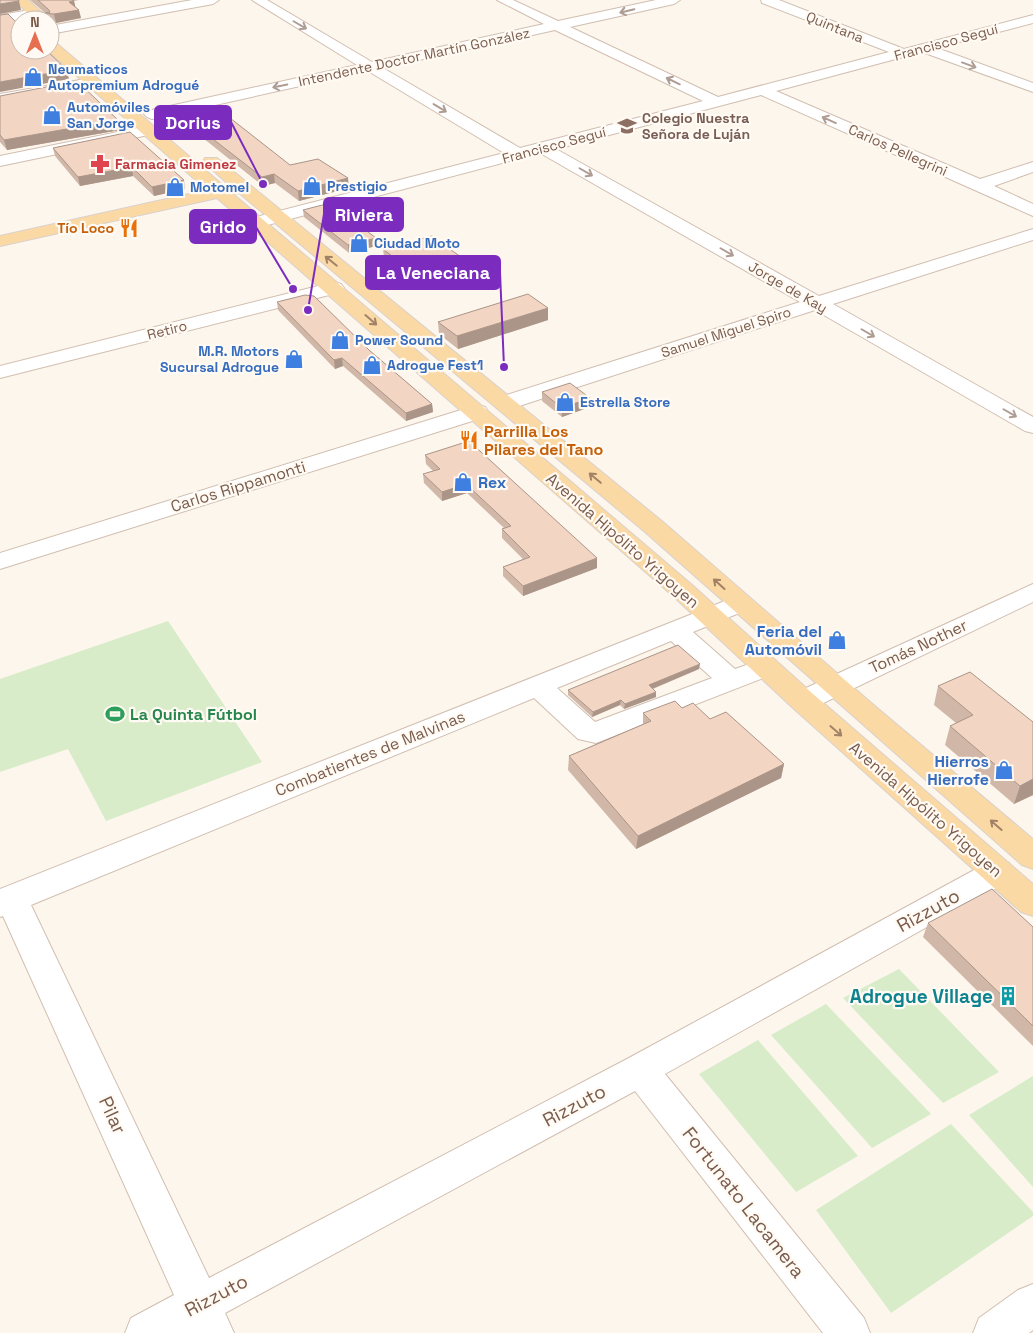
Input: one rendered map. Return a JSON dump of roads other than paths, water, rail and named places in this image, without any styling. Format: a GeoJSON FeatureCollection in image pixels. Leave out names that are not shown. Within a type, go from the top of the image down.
{"type":"FeatureCollection","features":[{"type":"Feature","properties":{"kind":"main road"},"geometry":{"type":"LineString","coordinates":[[20,0],[31,10]]}},
{"type":"Feature","properties":{"kind":"main road"},"geometry":{"type":"LineString","coordinates":[[6,6],[11,10]]}},
{"type":"Feature","properties":{"kind":"main road"},"geometry":{"type":"LineString","coordinates":[[60,36],[175,132]]}},
{"type":"Feature","properties":{"kind":"main road","name":"Avenida Hipólito Yrigoyen"},"geometry":{"type":"LineString","coordinates":[[60,54],[254,223],[334,288],[477,412],[1033,903]]}},
{"type":"Feature","properties":{"kind":"main road","name":"Avenida Hipólito Yrigoyen"},"geometry":{"type":"LineString","coordinates":[[198,150],[654,527],[1033,857]]}},
{"type":"Feature","properties":{"kind":"main road"},"geometry":{"type":"LineString","coordinates":[[0,241],[242,187]]}},
{"type":"Feature","properties":{"kind":"street"},"geometry":{"type":"LineString","coordinates":[[60,22],[213,0]]}},
{"type":"Feature","properties":{"kind":"street"},"geometry":{"type":"LineString","coordinates":[[258,0],[518,154]]}},
{"type":"Feature","properties":{"kind":"street"},"geometry":{"type":"LineString","coordinates":[[503,0],[716,102]]}},
{"type":"Feature","properties":{"kind":"street","name":"Intendente Doctor Martín González"},"geometry":{"type":"LineString","coordinates":[[152,114],[674,0]]}},
{"type":"Feature","properties":{"kind":"street","name":"Quintana"},"geometry":{"type":"LineString","coordinates":[[767,0],[903,53]]}},
{"type":"Feature","properties":{"kind":"street","name":"Francisco Seguí"},"geometry":{"type":"LineString","coordinates":[[254,223],[1033,19]]}},
{"type":"Feature","properties":{"kind":"street"},"geometry":{"type":"LineString","coordinates":[[924,48],[1033,88]]}},
{"type":"Feature","properties":{"kind":"street"},"geometry":{"type":"LineString","coordinates":[[0,99],[91,82]]}},
{"type":"Feature","properties":{"kind":"street","name":"Carlos Pellegrini"},"geometry":{"type":"LineString","coordinates":[[762,90],[979,185],[1033,211]]}},
{"type":"Feature","properties":{"kind":"street"},"geometry":{"type":"LineString","coordinates":[[0,161],[147,130]]}},
{"type":"Feature","properties":{"kind":"street","name":"Jorge de Kay"},"geometry":{"type":"LineString","coordinates":[[543,148],[1033,426]]}},
{"type":"Feature","properties":{"kind":"street"},"geometry":{"type":"LineString","coordinates":[[979,185],[1033,167]]}},
{"type":"Feature","properties":{"kind":"street","name":"Samuel Miguel Spiro"},"geometry":{"type":"LineString","coordinates":[[504,403],[1033,234]]}},
{"type":"Feature","properties":{"kind":"street","name":"Retiro"},"geometry":{"type":"LineString","coordinates":[[0,372],[334,288]]}},
{"type":"Feature","properties":{"kind":"street","name":"Carlos Rippamonti"},"geometry":{"type":"LineString","coordinates":[[0,561],[477,412]]}},
{"type":"Feature","properties":{"kind":"street","name":"Tomás Nother"},"geometry":{"type":"LineString","coordinates":[[802,701],[1033,592]]}},
{"type":"Feature","properties":{"kind":"street","name":"Combatientes de Malvinas"},"geometry":{"type":"LineString","coordinates":[[6,901],[740,603]]}},
{"type":"Feature","properties":{"kind":"street"},"geometry":{"type":"LineString","coordinates":[[675,630],[730,680]]}},
{"type":"Feature","properties":{"kind":"street"},"geometry":{"type":"LineString","coordinates":[[537,686],[588,732],[596,733],[766,667]]}},
{"type":"Feature","properties":{"kind":"street","name":"Rizzuto"},"geometry":{"type":"LineString","coordinates":[[146,1333],[207,1318],[640,1070],[998,872]]}},
{"type":"Feature","properties":{"kind":"street","name":"Pilar"},"geometry":{"type":"LineString","coordinates":[[6,901],[207,1318]]}},
{"type":"Feature","properties":{"kind":"street","name":"Fortunato Lacamera"},"geometry":{"type":"LineString","coordinates":[[640,1070],[849,1333]]}},
{"type":"Feature","properties":{"kind":"street"},"geometry":{"type":"LineString","coordinates":[[994,1333],[1033,1305]]}},
{"type":"Feature","properties":{"kind":"place","name":"Neumaticos Autopremium Adrogué"},"geometry":{"type":"Point","coordinates":[33,77]}},
{"type":"Feature","properties":{"kind":"place","name":"Automóviles San Jorge"},"geometry":{"type":"Point","coordinates":[52,115]}},
{"type":"Feature","properties":{"kind":"place","name":"Colegio Nuestra Señora de Luján"},"geometry":{"type":"Point","coordinates":[627,126]}},
{"type":"Feature","properties":{"kind":"place","name":"Farmacia Gimenez"},"geometry":{"type":"Point","coordinates":[100,164]}},
{"type":"Feature","properties":{"kind":"place","name":"Dorius"},"geometry":{"type":"Point","coordinates":[263,184]}},
{"type":"Feature","properties":{"kind":"place","name":"Prestigio"},"geometry":{"type":"Point","coordinates":[312,186]}},
{"type":"Feature","properties":{"kind":"place","name":"Motomel"},"geometry":{"type":"Point","coordinates":[175,187]}},
{"type":"Feature","properties":{"kind":"place","name":"Tío Loco"},"geometry":{"type":"Point","coordinates":[129,228]}},
{"type":"Feature","properties":{"kind":"place","name":"Ciudad Moto"},"geometry":{"type":"Point","coordinates":[359,243]}},
{"type":"Feature","properties":{"kind":"place","name":"Grido"},"geometry":{"type":"Point","coordinates":[293,289]}},
{"type":"Feature","properties":{"kind":"place","name":"Riviera"},"geometry":{"type":"Point","coordinates":[308,310]}},
{"type":"Feature","properties":{"kind":"place","name":"Power Sound"},"geometry":{"type":"Point","coordinates":[340,340]}},
{"type":"Feature","properties":{"kind":"place","name":"M.R. Motors Sucursal Adrogue"},"geometry":{"type":"Point","coordinates":[294,359]}},
{"type":"Feature","properties":{"kind":"place","name":"Adrogue Fest1"},"geometry":{"type":"Point","coordinates":[372,365]}},
{"type":"Feature","properties":{"kind":"place","name":"La Veneciana"},"geometry":{"type":"Point","coordinates":[504,367]}},
{"type":"Feature","properties":{"kind":"place","name":"Estrella Store"},"geometry":{"type":"Point","coordinates":[565,402]}},
{"type":"Feature","properties":{"kind":"place","name":"Parrilla Los Pilares del Tano"},"geometry":{"type":"Point","coordinates":[469,440]}},
{"type":"Feature","properties":{"kind":"place","name":"Rex"},"geometry":{"type":"Point","coordinates":[463,482]}},
{"type":"Feature","properties":{"kind":"place","name":"Feria del Automóvil"},"geometry":{"type":"Point","coordinates":[837,640]}},
{"type":"Feature","properties":{"kind":"place","name":"La Quinta Fútbol"},"geometry":{"type":"Point","coordinates":[115,714]}},
{"type":"Feature","properties":{"kind":"place","name":"Hierros Hierrofe"},"geometry":{"type":"Point","coordinates":[1004,770]}},
{"type":"Feature","properties":{"kind":"place","name":"Adrogue Village"},"geometry":{"type":"Point","coordinates":[1008,996]}}]}
